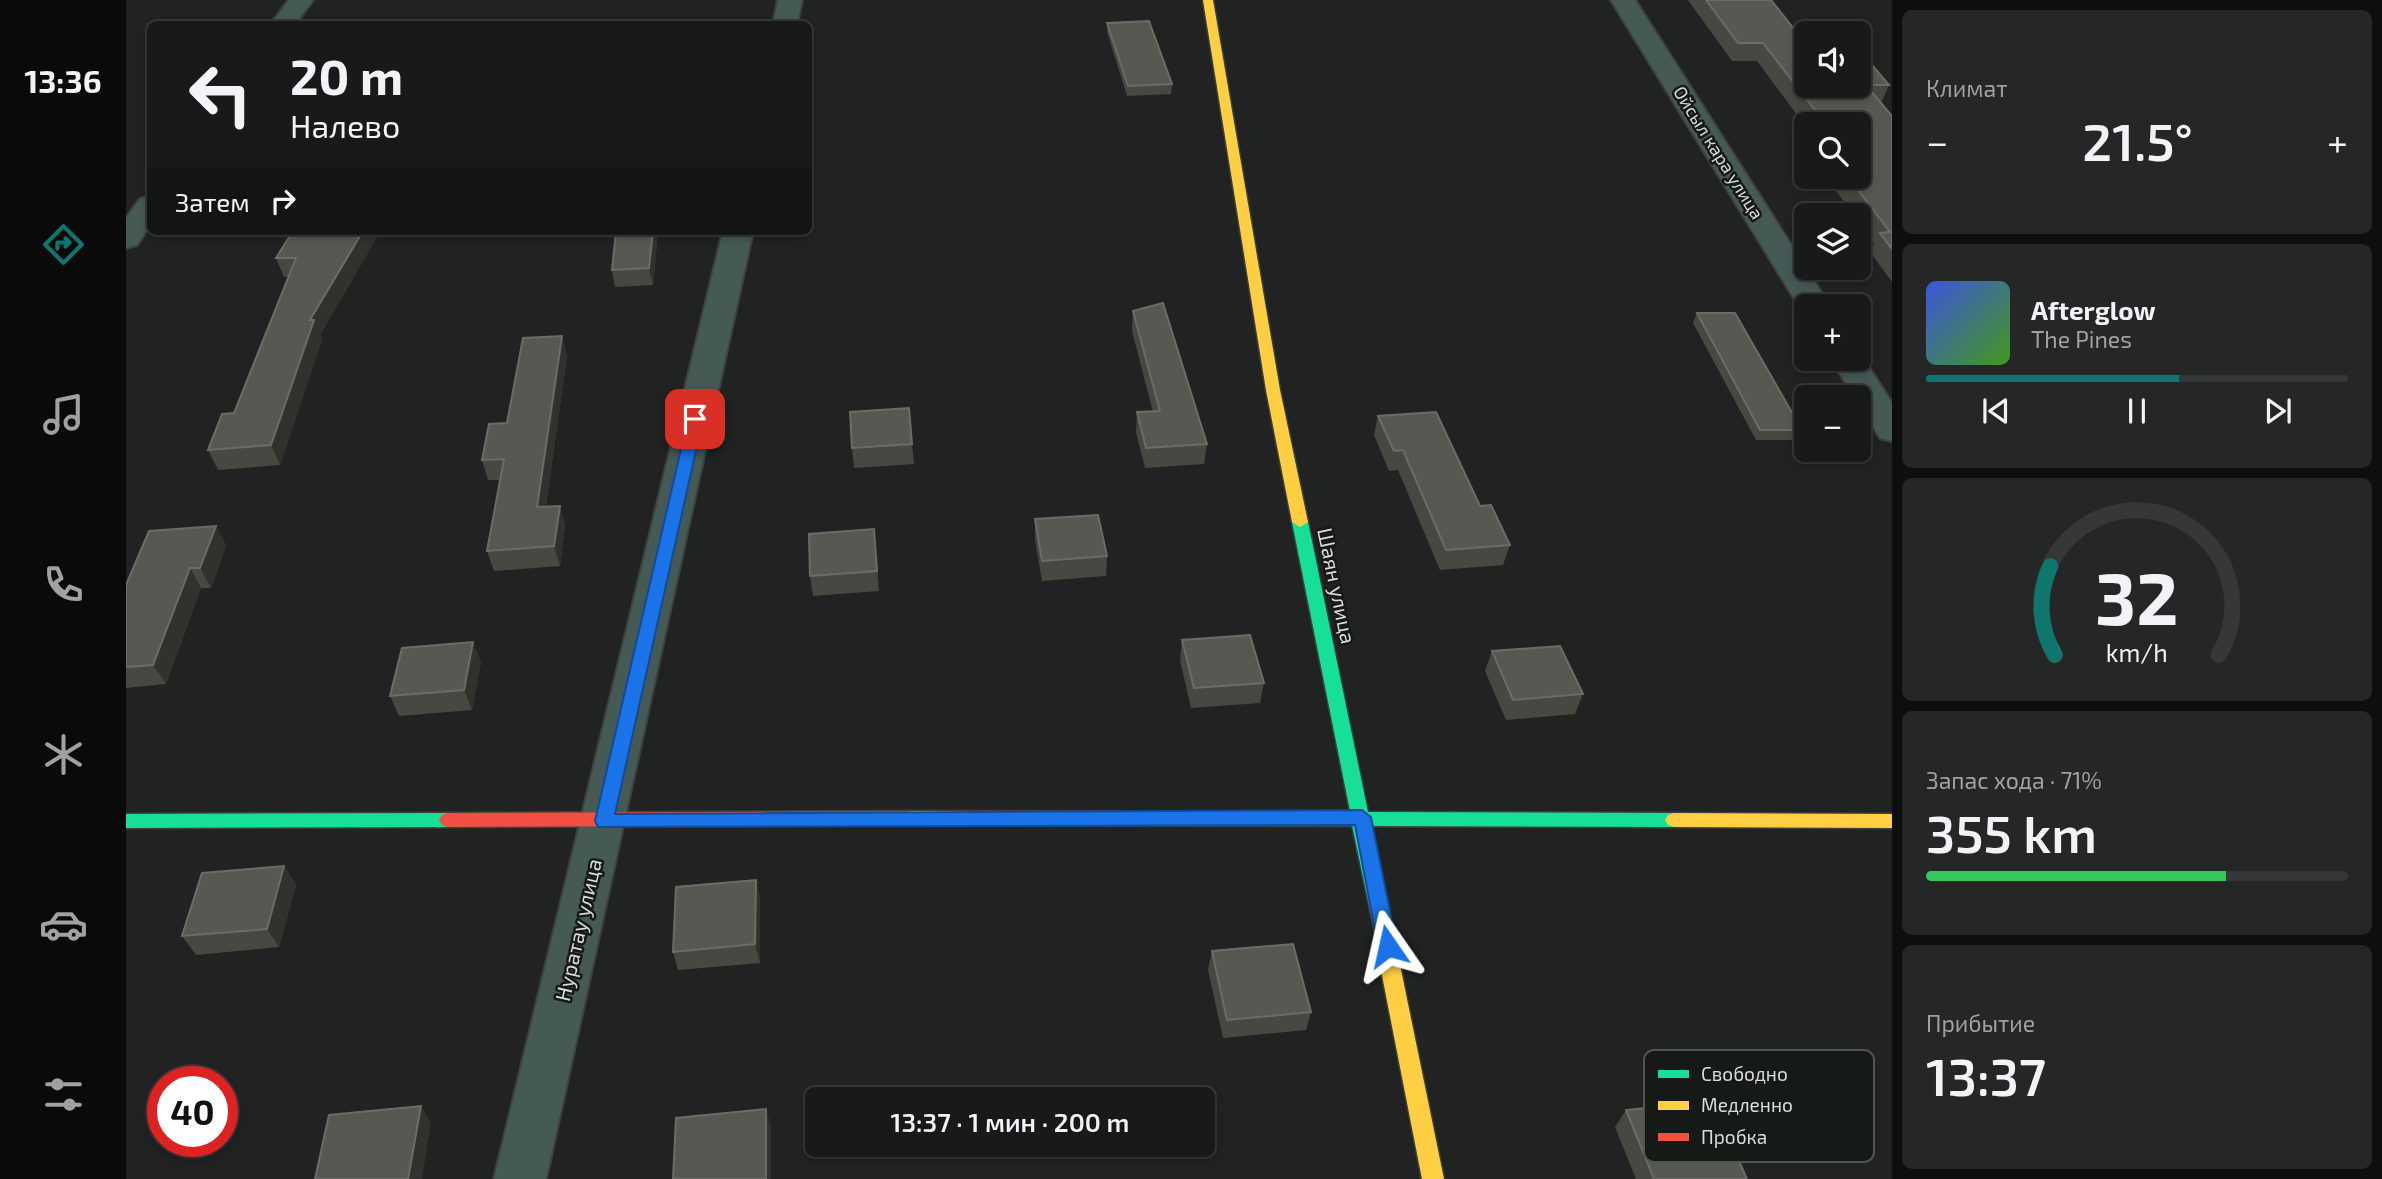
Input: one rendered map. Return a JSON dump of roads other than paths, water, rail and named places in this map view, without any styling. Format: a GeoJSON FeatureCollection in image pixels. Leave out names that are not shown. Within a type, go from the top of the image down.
{"type":"FeatureCollection","features":[{"type":"Feature","properties":{"kind":"street"},"geometry":{"type":"LineString","coordinates":[[285,21],[301,0]]}},
{"type":"Feature","properties":{"kind":"street"},"geometry":{"type":"LineString","coordinates":[[786,21],[790,0]]}},
{"type":"Feature","properties":{"kind":"street","name":"Шаян улица"},"geometry":{"type":"LineString","coordinates":[[1208,0],[1273,390],[1362,817],[1433,1179]]}},
{"type":"Feature","properties":{"kind":"street","name":"Ойсыл кара улица"},"geometry":{"type":"LineString","coordinates":[[1623,0],[1807,294]]}},
{"type":"Feature","properties":{"kind":"street"},"geometry":{"type":"LineString","coordinates":[[126,239],[147,209]]}},
{"type":"Feature","properties":{"kind":"street","name":"Нуратау улица"},"geometry":{"type":"LineString","coordinates":[[520,1179],[737,235]]}},
{"type":"Feature","properties":{"kind":"street"},"geometry":{"type":"LineString","coordinates":[[1855,371],[1892,430]]}},
{"type":"Feature","properties":{"kind":"street"},"geometry":{"type":"LineString","coordinates":[[126,821],[1362,817],[1892,821]]}}]}
